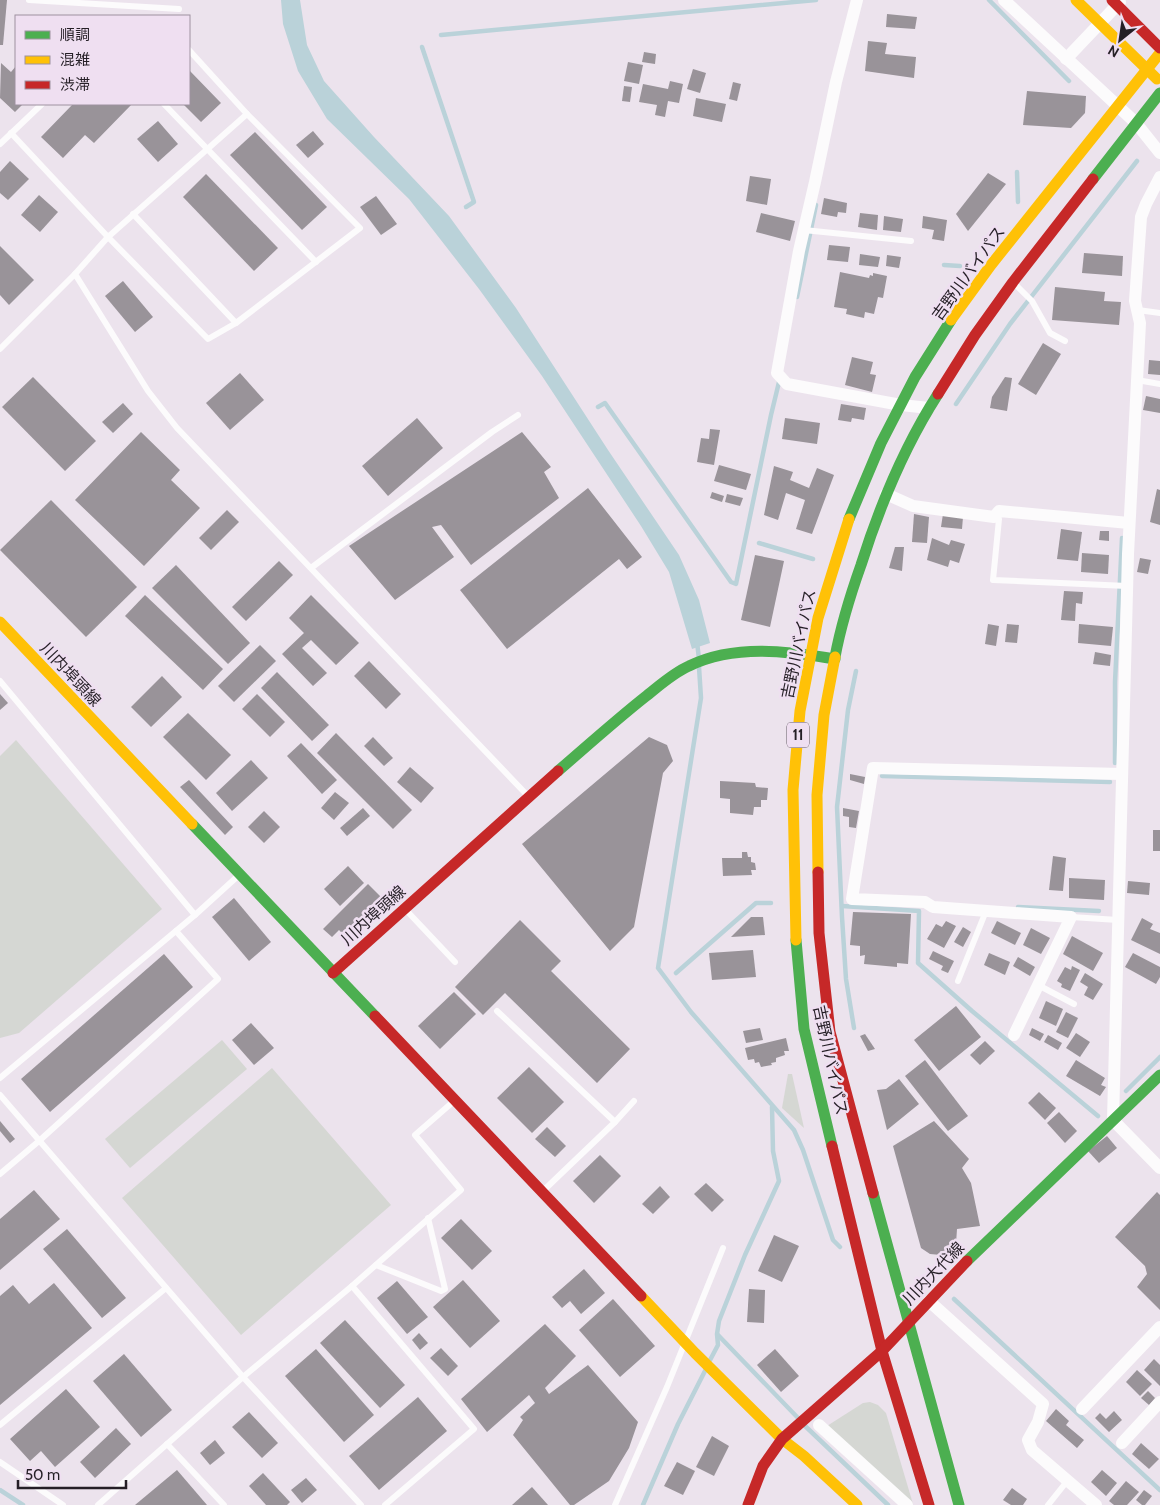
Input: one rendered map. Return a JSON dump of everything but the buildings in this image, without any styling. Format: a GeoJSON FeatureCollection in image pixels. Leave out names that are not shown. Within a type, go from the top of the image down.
{"type":"FeatureCollection","features":[{"type":"Feature","properties":{"kind":"main road"},"geometry":{"type":"LineString","coordinates":[[1076,0],[1160,82]]}},
{"type":"Feature","properties":{"kind":"main road"},"geometry":{"type":"LineString","coordinates":[[1112,0],[1160,48]]}},
{"type":"Feature","properties":{"kind":"main road","name":"吉野川バイパス"},"geometry":{"type":"LineString","coordinates":[[928,1505],[882,1351],[804,1029],[795,930],[793,790],[800,711],[810,654],[824,593],[846,526],[881,443],[901,405],[931,352],[974,289],[1160,53]]}},
{"type":"Feature","properties":{"kind":"main road","name":"吉野川バイパス"},"geometry":{"type":"LineString","coordinates":[[959,1505],[830,1032],[819,932],[817,795],[824,715],[841,624],[870,536],[886,494],[929,408],[975,335],[1013,282],[1160,93]]}},
{"type":"Feature","properties":{"kind":"main road","name":"川内埠頭線"},"geometry":{"type":"LineString","coordinates":[[0,622],[332,973],[529,797],[640,701],[672,676],[690,666],[733,652],[790,651],[835,659]]}},
{"type":"Feature","properties":{"kind":"main road"},"geometry":{"type":"LineString","coordinates":[[332,973],[716,1375],[782,1439],[804,1456],[857,1505]]}},
{"type":"Feature","properties":{"kind":"main road","name":"川内大代線"},"geometry":{"type":"LineString","coordinates":[[748,1505],[762,1466],[782,1439],[882,1351],[968,1260],[1160,1076]]}},
{"type":"Feature","properties":{"kind":"street"},"geometry":{"type":"LineString","coordinates":[[857,0],[836,82],[804,230],[777,373],[787,384],[901,405],[929,408]]}},
{"type":"Feature","properties":{"kind":"street"},"geometry":{"type":"LineString","coordinates":[[1004,0],[1136,123],[1160,153]]}},
{"type":"Feature","properties":{"kind":"street"},"geometry":{"type":"LineString","coordinates":[[1066,59],[1122,0]]}},
{"type":"Feature","properties":{"kind":"street"},"geometry":{"type":"LineString","coordinates":[[1160,178],[1141,217],[1136,301],[1140,323],[1129,523],[1113,1120],[1160,1168]]}},
{"type":"Feature","properties":{"kind":"street"},"geometry":{"type":"LineString","coordinates":[[886,494],[913,506],[994,517],[999,511],[1129,523]]}},
{"type":"Feature","properties":{"kind":"street"},"geometry":{"type":"LineString","coordinates":[[1014,1035],[1071,917],[933,907],[925,902],[852,899],[873,768],[1122,774]]}},
{"type":"Feature","properties":{"kind":"street"},"geometry":{"type":"LineString","coordinates":[[929,1301],[1043,1404],[1038,1422],[1028,1440],[1032,1450],[1096,1505]]}},
{"type":"Feature","properties":{"kind":"street"},"geometry":{"type":"LineString","coordinates":[[1082,1409],[1160,1327]]}},
{"type":"Feature","properties":{"kind":"street"},"geometry":{"type":"LineString","coordinates":[[1122,1443],[1160,1402]]}},
{"type":"Feature","properties":{"kind":"street"},"geometry":{"type":"LineString","coordinates":[[819,1424],[907,1505]]}},
{"type":"Feature","properties":{"kind":"lane"},"geometry":{"type":"LineString","coordinates":[[29,0],[179,9]]}},
{"type":"Feature","properties":{"kind":"lane"},"geometry":{"type":"LineString","coordinates":[[12,133],[108,237],[208,339],[236,323],[360,228],[247,114],[190,51]]}},
{"type":"Feature","properties":{"kind":"lane"},"geometry":{"type":"LineString","coordinates":[[0,144],[41,105]]}},
{"type":"Feature","properties":{"kind":"lane"},"geometry":{"type":"LineString","coordinates":[[165,105],[316,262]]}},
{"type":"Feature","properties":{"kind":"lane"},"geometry":{"type":"LineString","coordinates":[[0,348],[75,274],[108,237],[247,114]]}},
{"type":"Feature","properties":{"kind":"lane"},"geometry":{"type":"LineString","coordinates":[[134,214],[236,323]]}},
{"type":"Feature","properties":{"kind":"lane"},"geometry":{"type":"LineString","coordinates":[[804,230],[911,241]]}},
{"type":"Feature","properties":{"kind":"lane"},"geometry":{"type":"LineString","coordinates":[[75,274],[148,391],[177,428],[529,797]]}},
{"type":"Feature","properties":{"kind":"lane"},"geometry":{"type":"LineString","coordinates":[[1013,282],[1030,299],[1050,333],[1065,341]]}},
{"type":"Feature","properties":{"kind":"lane"},"geometry":{"type":"LineString","coordinates":[[1138,310],[1160,312]]}},
{"type":"Feature","properties":{"kind":"lane"},"geometry":{"type":"LineString","coordinates":[[1136,380],[1160,384]]}},
{"type":"Feature","properties":{"kind":"lane"},"geometry":{"type":"LineString","coordinates":[[311,568],[518,414]]}},
{"type":"Feature","properties":{"kind":"lane"},"geometry":{"type":"LineString","coordinates":[[994,517],[999,519],[993,580],[1127,586]]}},
{"type":"Feature","properties":{"kind":"lane"},"geometry":{"type":"LineString","coordinates":[[0,682],[195,915]]}},
{"type":"Feature","properties":{"kind":"lane"},"geometry":{"type":"LineString","coordinates":[[0,1078],[195,915],[239,875]]}},
{"type":"Feature","properties":{"kind":"lane"},"geometry":{"type":"LineString","coordinates":[[404,908],[455,962]]}},
{"type":"Feature","properties":{"kind":"lane"},"geometry":{"type":"LineString","coordinates":[[958,981],[986,912]]}},
{"type":"Feature","properties":{"kind":"lane"},"geometry":{"type":"LineString","coordinates":[[1071,917],[1118,920]]}},
{"type":"Feature","properties":{"kind":"lane"},"geometry":{"type":"LineString","coordinates":[[0,1174],[218,979],[176,931]]}},
{"type":"Feature","properties":{"kind":"lane"},"geometry":{"type":"LineString","coordinates":[[1038,986],[1074,1004]]}},
{"type":"Feature","properties":{"kind":"lane"},"geometry":{"type":"LineString","coordinates":[[497,1011],[615,1122]]}},
{"type":"Feature","properties":{"kind":"lane"},"geometry":{"type":"LineString","coordinates":[[0,1095],[243,1377],[361,1505]]}},
{"type":"Feature","properties":{"kind":"lane"},"geometry":{"type":"LineString","coordinates":[[98,1505],[106,1502],[167,1444],[243,1377],[352,1286],[461,1190],[415,1134],[454,1101]]}},
{"type":"Feature","properties":{"kind":"lane"},"geometry":{"type":"LineString","coordinates":[[541,1192],[615,1122],[634,1101]]}},
{"type":"Feature","properties":{"kind":"lane"},"geometry":{"type":"LineString","coordinates":[[376,1265],[441,1291],[445,1289],[428,1218]]}},
{"type":"Feature","properties":{"kind":"lane"},"geometry":{"type":"LineString","coordinates":[[615,1505],[667,1387],[723,1248]]}},
{"type":"Feature","properties":{"kind":"lane"},"geometry":{"type":"LineString","coordinates":[[352,1286],[474,1429],[385,1505]]}},
{"type":"Feature","properties":{"kind":"lane"},"geometry":{"type":"LineString","coordinates":[[0,1426],[166,1288]]}},
{"type":"Feature","properties":{"kind":"lane"},"geometry":{"type":"LineString","coordinates":[[167,1444],[224,1505]]}},
{"type":"Feature","properties":{"kind":"lane"},"geometry":{"type":"LineString","coordinates":[[0,1462],[63,1505]]}},
{"type":"Feature","properties":{"kind":"lane"},"geometry":{"type":"LineString","coordinates":[[1048,1505],[1068,1480]]}},
{"type":"Feature","properties":{"kind":"shaded area"},"geometry":{"type":"Polygon","coordinates":[[[16,740],[162,909],[19,1033],[0,1038],[0,756],[16,740]]]}},
{"type":"Feature","properties":{"kind":"shaded area"},"geometry":{"type":"Polygon","coordinates":[[[222,1040],[247,1069],[130,1168],[105,1139],[222,1040]]]}},
{"type":"Feature","properties":{"kind":"shaded area"},"geometry":{"type":"Polygon","coordinates":[[[272,1068],[391,1205],[241,1335],[122,1198],[272,1068]]]}},
{"type":"Feature","properties":{"kind":"shaded area"},"geometry":{"type":"Polygon","coordinates":[[[788,1074],[792,1074],[804,1128],[782,1108],[788,1074]]]}},
{"type":"Feature","properties":{"kind":"shaded area"},"geometry":{"type":"Polygon","coordinates":[[[870,1402],[878,1405],[886,1413],[913,1504],[827,1426],[863,1403],[870,1402]]]}},
{"type":"Feature","properties":{"kind":"water"},"geometry":{"type":"Polygon","coordinates":[[[281,0],[300,0],[307,45],[324,81],[449,216],[516,308],[679,555],[699,600],[710,643],[692,649],[669,572],[641,526],[542,376],[479,289],[409,199],[327,119],[298,71],[283,24],[281,0]]]}},
{"type":"Feature","properties":{"kind":"waterway"},"geometry":{"type":"LineString","coordinates":[[441,35],[816,0]]}},
{"type":"Feature","properties":{"kind":"waterway"},"geometry":{"type":"LineString","coordinates":[[989,0],[1069,81]]}},
{"type":"Feature","properties":{"kind":"waterway"},"geometry":{"type":"LineString","coordinates":[[422,47],[474,202],[466,207]]}},
{"type":"Feature","properties":{"kind":"waterway"},"geometry":{"type":"LineString","coordinates":[[956,404],[1010,324],[1137,161]]}},
{"type":"Feature","properties":{"kind":"waterway"},"geometry":{"type":"LineString","coordinates":[[1017,172],[1018,202]]}},
{"type":"Feature","properties":{"kind":"waterway"},"geometry":{"type":"LineString","coordinates":[[797,297],[816,205]]}},
{"type":"Feature","properties":{"kind":"waterway"},"geometry":{"type":"LineString","coordinates":[[944,265],[960,266]]}},
{"type":"Feature","properties":{"kind":"waterway"},"geometry":{"type":"LineString","coordinates":[[598,407],[605,403],[731,582],[736,584],[780,378]]}},
{"type":"Feature","properties":{"kind":"waterway"},"geometry":{"type":"LineString","coordinates":[[1115,763],[1115,682],[1122,538]]}},
{"type":"Feature","properties":{"kind":"waterway"},"geometry":{"type":"LineString","coordinates":[[759,543],[813,559]]}},
{"type":"Feature","properties":{"kind":"waterway"},"geometry":{"type":"LineString","coordinates":[[697,642],[699,659]]}},
{"type":"Feature","properties":{"kind":"waterway"},"geometry":{"type":"LineString","coordinates":[[699,667],[701,698],[658,968],[691,1012],[794,1130],[803,1150],[833,1240],[840,1247]]}},
{"type":"Feature","properties":{"kind":"waterway"},"geometry":{"type":"LineString","coordinates":[[854,1028],[846,979],[837,807],[848,710],[856,671]]}},
{"type":"Feature","properties":{"kind":"waterway"},"geometry":{"type":"LineString","coordinates":[[882,776],[1110,782]]}},
{"type":"Feature","properties":{"kind":"waterway"},"geometry":{"type":"LineString","coordinates":[[676,973],[756,903],[771,903]]}},
{"type":"Feature","properties":{"kind":"waterway"},"geometry":{"type":"LineString","coordinates":[[842,906],[919,911],[918,963],[972,1011],[1098,1116]]}},
{"type":"Feature","properties":{"kind":"waterway"},"geometry":{"type":"LineString","coordinates":[[1018,907],[1099,911]]}},
{"type":"Feature","properties":{"kind":"waterway"},"geometry":{"type":"LineString","coordinates":[[1126,1091],[1160,1057]]}},
{"type":"Feature","properties":{"kind":"waterway"},"geometry":{"type":"LineString","coordinates":[[709,1362],[718,1345],[719,1321],[745,1255],[779,1181],[773,1151],[772,1107]]}},
{"type":"Feature","properties":{"kind":"waterway"},"geometry":{"type":"LineString","coordinates":[[954,1299],[1160,1490]]}},
{"type":"Feature","properties":{"kind":"waterway"},"geometry":{"type":"LineString","coordinates":[[718,1335],[799,1419]]}},
{"type":"Feature","properties":{"kind":"waterway"},"geometry":{"type":"LineString","coordinates":[[643,1505],[678,1424],[706,1369]]}},
{"type":"Feature","properties":{"kind":"waterway"},"geometry":{"type":"LineString","coordinates":[[804,1425],[888,1505]]}},
{"type":"Feature","properties":{"kind":"waterway"},"geometry":{"type":"LineString","coordinates":[[0,1490],[23,1505]]}},
{"type":"Feature","properties":{"kind":"traffic: fast"},"geometry":{"type":"LineString","coordinates":[[1093,179],[1160,93]]}},
{"type":"Feature","properties":{"kind":"traffic: fast"},"geometry":{"type":"LineString","coordinates":[[849,519],[881,443],[915,377],[951,320]]}},
{"type":"Feature","properties":{"kind":"traffic: fast"},"geometry":{"type":"LineString","coordinates":[[835,657],[850,599],[868,543],[885,499],[914,435],[938,394]]}},
{"type":"Feature","properties":{"kind":"traffic: fast"},"geometry":{"type":"LineString","coordinates":[[558,771],[661,684],[677,672],[706,659],[724,654],[761,651],[835,659]]}},
{"type":"Feature","properties":{"kind":"traffic: fast"},"geometry":{"type":"LineString","coordinates":[[192,824],[375,1016]]}},
{"type":"Feature","properties":{"kind":"traffic: fast"},"geometry":{"type":"LineString","coordinates":[[796,940],[804,1029],[832,1146]]}},
{"type":"Feature","properties":{"kind":"traffic: fast"},"geometry":{"type":"LineString","coordinates":[[967,1261],[1160,1075]]}},
{"type":"Feature","properties":{"kind":"traffic: fast"},"geometry":{"type":"LineString","coordinates":[[873,1193],[959,1505]]}},
{"type":"Feature","properties":{"kind":"traffic: slow"},"geometry":{"type":"LineString","coordinates":[[1076,0],[1157,79]]}},
{"type":"Feature","properties":{"kind":"traffic: slow"},"geometry":{"type":"LineString","coordinates":[[951,320],[991,265],[1160,53]]}},
{"type":"Feature","properties":{"kind":"traffic: slow"},"geometry":{"type":"LineString","coordinates":[[796,940],[793,790],[800,711],[818,618],[849,519]]}},
{"type":"Feature","properties":{"kind":"traffic: slow"},"geometry":{"type":"LineString","coordinates":[[0,622],[192,824]]}},
{"type":"Feature","properties":{"kind":"traffic: slow"},"geometry":{"type":"LineString","coordinates":[[818,872],[817,795],[824,715],[835,657]]}},
{"type":"Feature","properties":{"kind":"traffic: slow"},"geometry":{"type":"LineString","coordinates":[[641,1296],[695,1353],[782,1439],[804,1456],[857,1505]]}},
{"type":"Feature","properties":{"kind":"traffic: jam"},"geometry":{"type":"LineString","coordinates":[[1112,0],[1160,48]]}},
{"type":"Feature","properties":{"kind":"traffic: jam"},"geometry":{"type":"LineString","coordinates":[[938,394],[975,335],[1013,282],[1093,179]]}},
{"type":"Feature","properties":{"kind":"traffic: jam"},"geometry":{"type":"LineString","coordinates":[[333,973],[558,771]]}},
{"type":"Feature","properties":{"kind":"traffic: jam"},"geometry":{"type":"LineString","coordinates":[[818,872],[819,933],[830,1032],[873,1193]]}},
{"type":"Feature","properties":{"kind":"traffic: jam"},"geometry":{"type":"LineString","coordinates":[[375,1016],[641,1296]]}},
{"type":"Feature","properties":{"kind":"traffic: jam"},"geometry":{"type":"LineString","coordinates":[[832,1146],[882,1351],[929,1505]]}},
{"type":"Feature","properties":{"kind":"traffic: jam"},"geometry":{"type":"LineString","coordinates":[[748,1505],[763,1466],[782,1439],[882,1351],[967,1261]]}}]}
